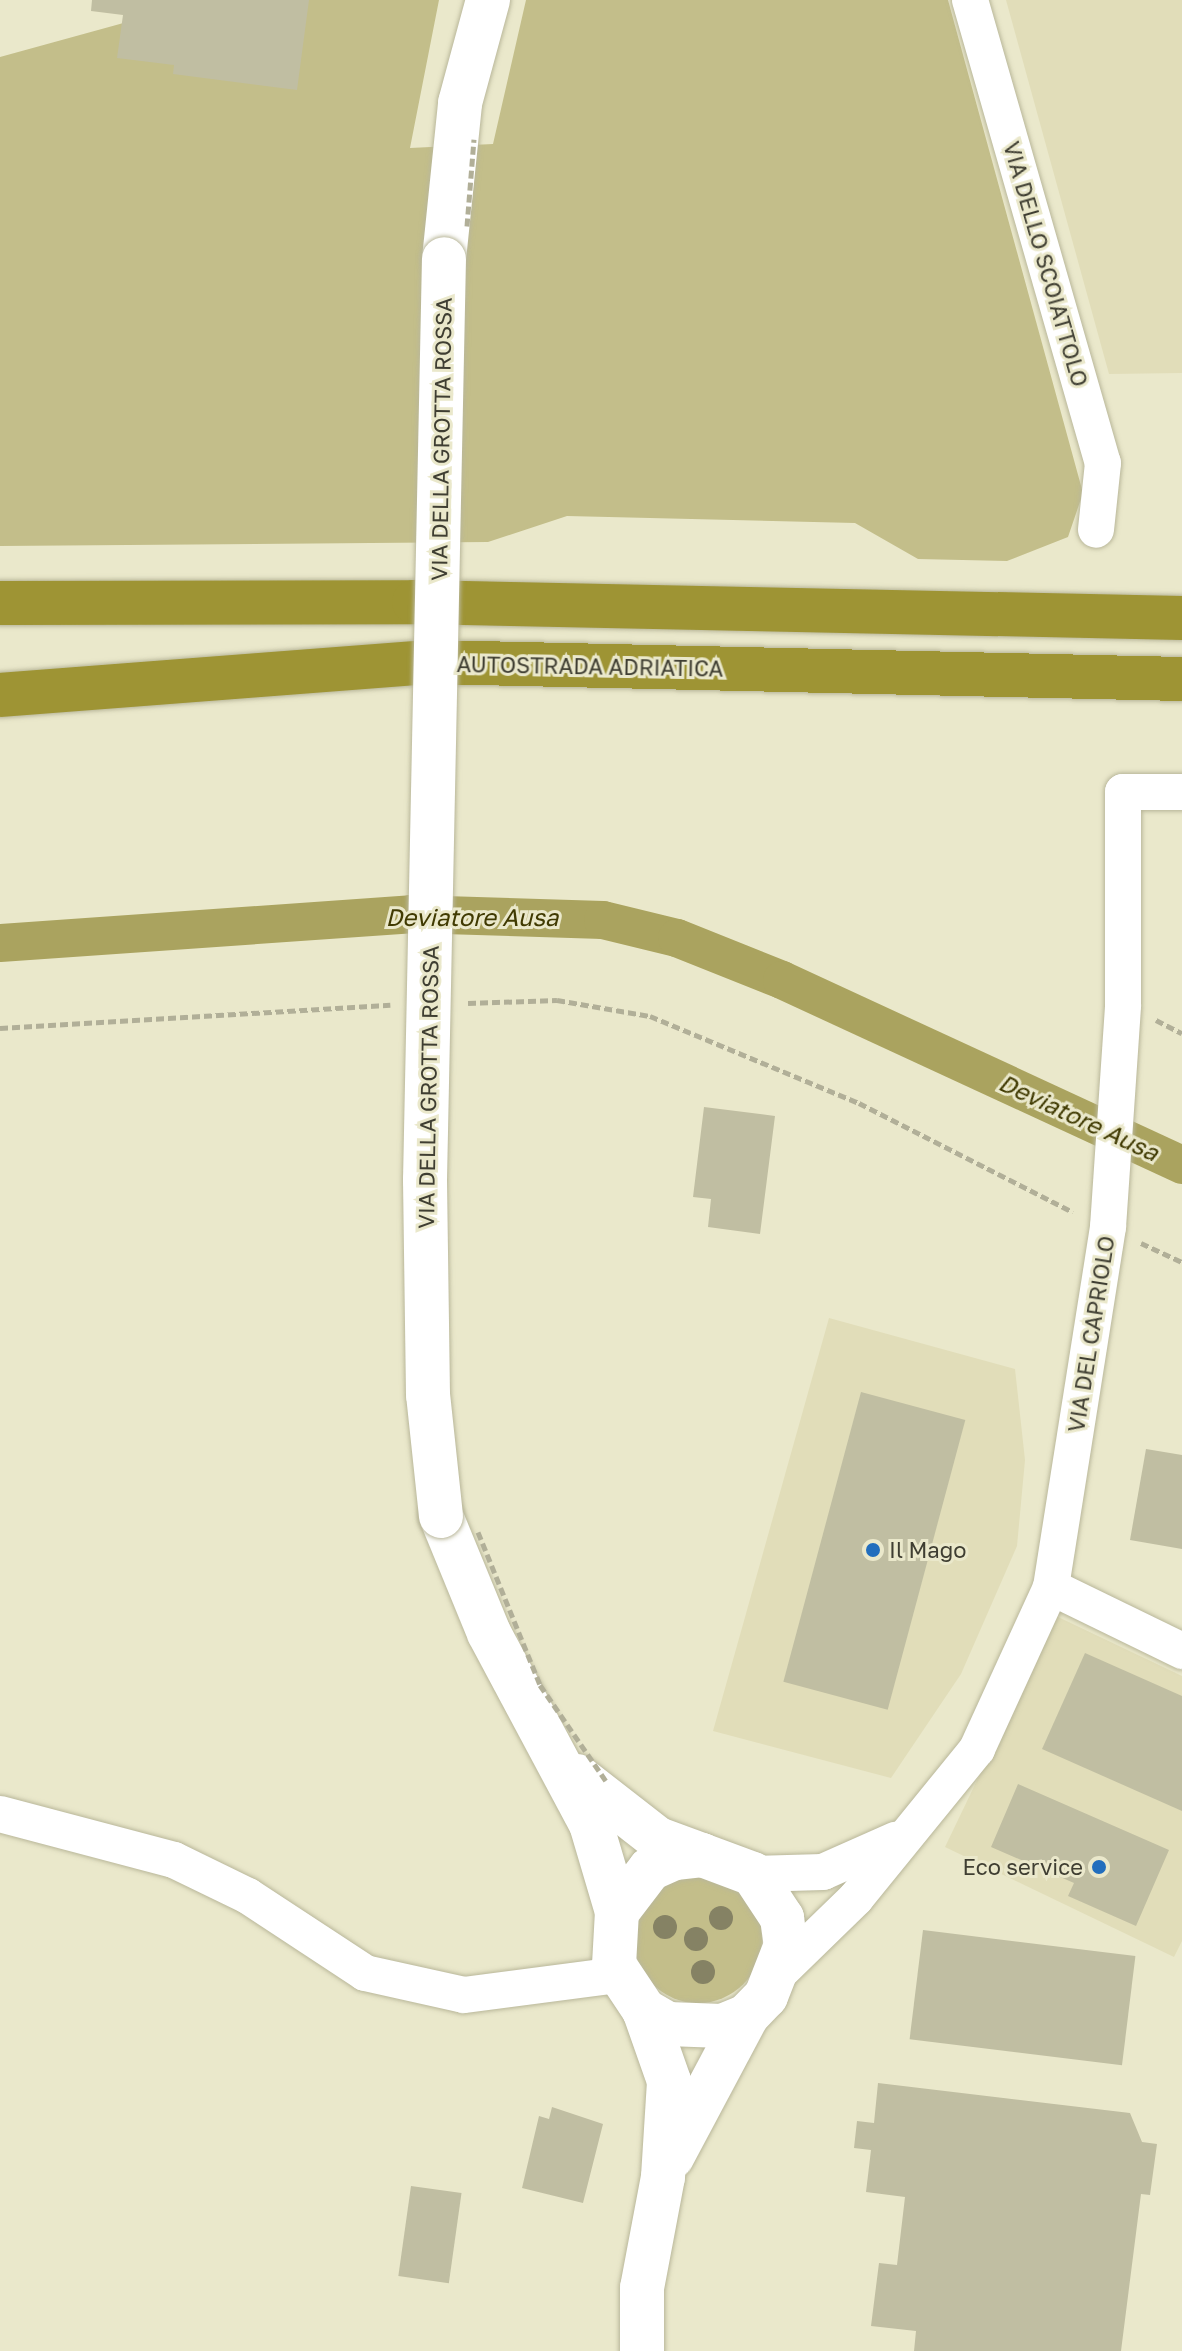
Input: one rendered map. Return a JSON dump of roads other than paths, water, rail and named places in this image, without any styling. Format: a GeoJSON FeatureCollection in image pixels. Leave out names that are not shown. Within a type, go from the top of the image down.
{"type":"FeatureCollection","features":[{"type":"Feature","properties":{"kind":"highway"},"geometry":{"type":"LineString","coordinates":[[0,603],[414,602],[1182,618]]}},
{"type":"Feature","properties":{"kind":"highway","name":"AUTOSTRADA ADRIATICA"},"geometry":{"type":"LineString","coordinates":[[0,695],[433,662],[1182,679]]}},
{"type":"Feature","properties":{"kind":"street","name":"VIA DELLA GROTTA ROSSA"},"geometry":{"type":"LineString","coordinates":[[488,0],[460,103],[444,259],[425,1180],[428,1395],[441,1516],[489,1633],[563,1764],[609,1870],[617,1912]]}},
{"type":"Feature","properties":{"kind":"street","name":"VIA DELLO SCOIATTOLO"},"geometry":{"type":"LineString","coordinates":[[970,0],[1103,463],[1096,530]]}},
{"type":"Feature","properties":{"kind":"street","name":"VIA DEL CAPRIOLO"},"geometry":{"type":"LineString","coordinates":[[780,1972],[856,1898],[977,1749],[1051,1587],[1108,1216],[1123,1005],[1123,792],[1182,792]]}},
{"type":"Feature","properties":{"kind":"street"},"geometry":{"type":"LineString","coordinates":[[1051,1587],[1182,1651]]}},
{"type":"Feature","properties":{"kind":"street","name":"VIA DELLA GROTTA ROSSA"},"geometry":{"type":"LineString","coordinates":[[563,1764],[615,1812],[702,1855]]}},
{"type":"Feature","properties":{"kind":"street"},"geometry":{"type":"LineString","coordinates":[[0,1814],[174,1860],[248,1896],[365,1973],[464,1995],[618,1975]]}},
{"type":"Feature","properties":{"kind":"street","name":"VIA DEL CAPRIOLO"},"geometry":{"type":"LineString","coordinates":[[753,1874],[823,1872],[906,1833]]}},
{"type":"Feature","properties":{"kind":"street"},"geometry":{"type":"LineString","coordinates":[[642,2351],[642,2288],[663,2177],[669,2081],[644,2010],[618,1975],[611,1938],[617,1912],[650,1869],[702,1855],[753,1874],[782,1918],[780,1972],[747,2016],[663,2177]]}},
{"type":"Feature","properties":{"kind":"street"},"geometry":{"type":"LineString","coordinates":[[644,2010],[695,2029],[747,2016]]}},
{"type":"Feature","properties":{"kind":"waterway","name":"Deviatore Ausa"},"geometry":{"type":"LineString","coordinates":[[0,943],[411,914],[603,920],[677,938],[782,980],[1182,1165]]}},
{"type":"Feature","properties":{"kind":"place","name":"Il Mago"},"geometry":{"type":"Point","coordinates":[873,1550]}},
{"type":"Feature","properties":{"kind":"place","name":"Eco service"},"geometry":{"type":"Point","coordinates":[1099,1867]}}]}
